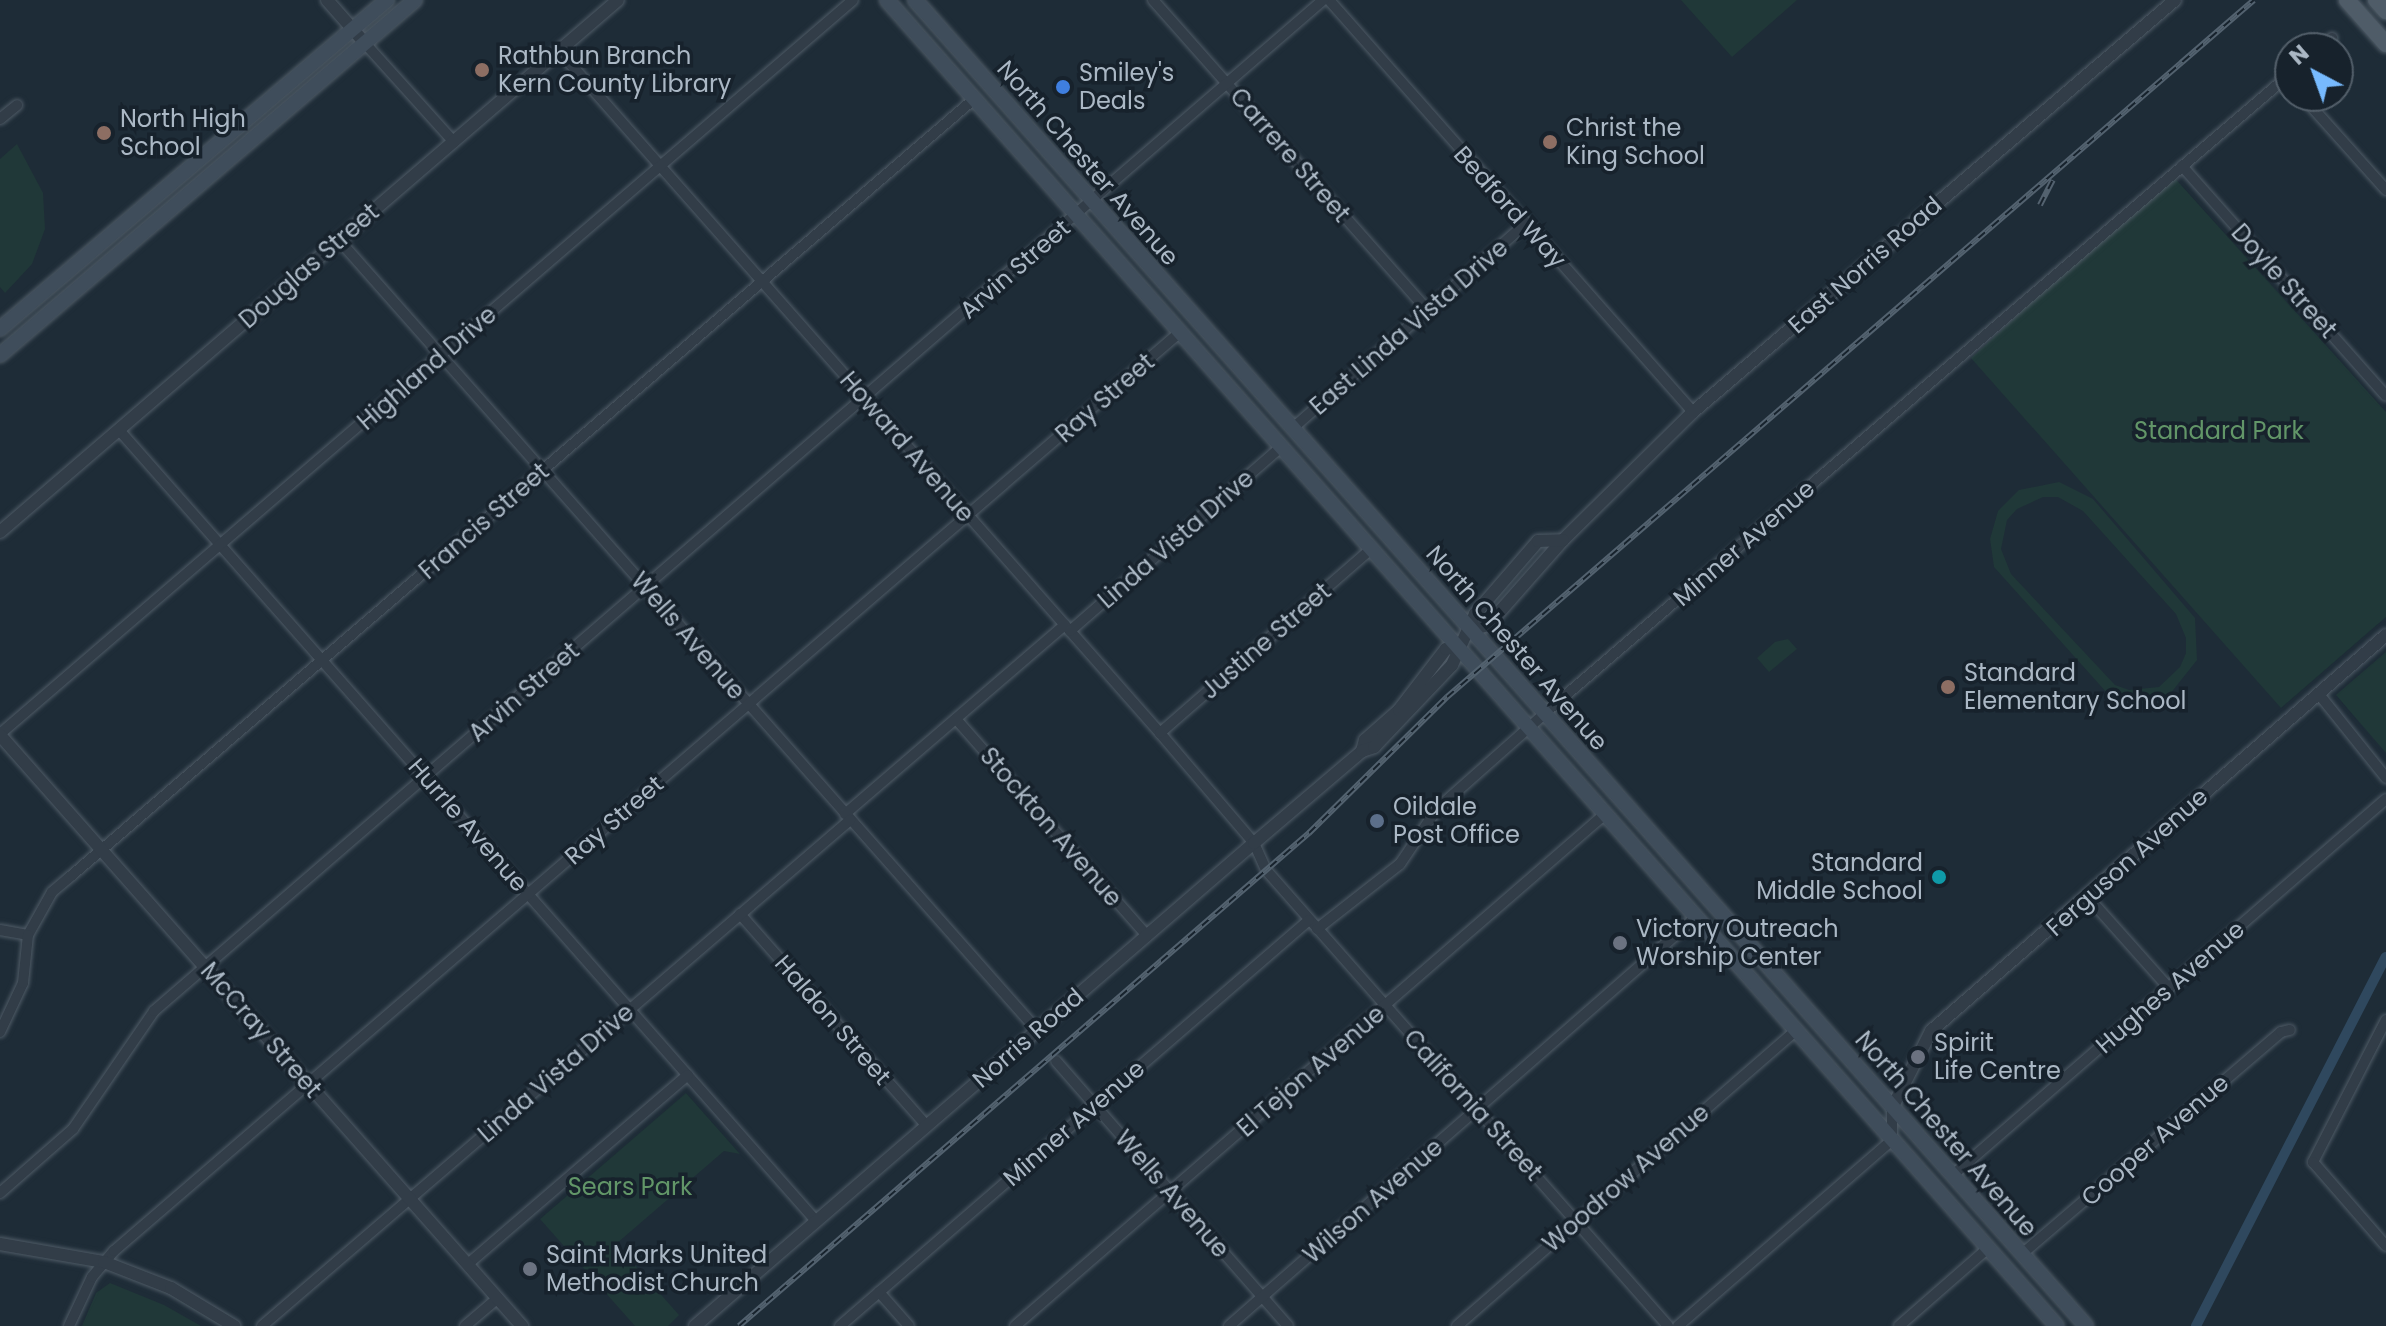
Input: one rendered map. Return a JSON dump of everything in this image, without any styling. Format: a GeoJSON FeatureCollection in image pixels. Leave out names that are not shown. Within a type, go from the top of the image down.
{"type":"FeatureCollection","features":[{"type":"Feature","properties":{"kind":"main road"},"geometry":{"type":"LineString","coordinates":[[0,329],[387,0]]}},
{"type":"Feature","properties":{"kind":"main road"},"geometry":{"type":"LineString","coordinates":[[0,355],[363,41],[415,0]]}},
{"type":"Feature","properties":{"kind":"main road","name":"North Chester Avenue"},"geometry":{"type":"LineString","coordinates":[[887,0],[2057,1326]]}},
{"type":"Feature","properties":{"kind":"main road"},"geometry":{"type":"LineString","coordinates":[[2347,0],[2386,44]]}},
{"type":"Feature","properties":{"kind":"main road"},"geometry":{"type":"LineString","coordinates":[[2376,0],[2386,11]]}},
{"type":"Feature","properties":{"kind":"main road","name":"North Chester Avenue"},"geometry":{"type":"LineString","coordinates":[[915,1],[2086,1326]]}},
{"type":"Feature","properties":{"kind":"main road"},"geometry":{"type":"LineString","coordinates":[[219,165],[224,148],[241,134],[238,124]]}},
{"type":"Feature","properties":{"kind":"main road"},"geometry":{"type":"LineString","coordinates":[[113,258],[118,239],[138,222],[135,212]]}},
{"type":"Feature","properties":{"kind":"main road"},"geometry":{"type":"LineString","coordinates":[[1252,414],[1283,431],[1293,428]]}},
{"type":"Feature","properties":{"kind":"main road"},"geometry":{"type":"LineString","coordinates":[[1976,1234],[2005,1253],[2022,1254]]}},
{"type":"Feature","properties":{"kind":"street"},"geometry":{"type":"LineString","coordinates":[[327,0],[454,142]]}},
{"type":"Feature","properties":{"kind":"street","name":"Douglas Street"},"geometry":{"type":"LineString","coordinates":[[0,532],[618,0]]}},
{"type":"Feature","properties":{"kind":"street","name":"Highland Drive"},"geometry":{"type":"LineString","coordinates":[[0,734],[853,0]]}},
{"type":"Feature","properties":{"kind":"street","name":"Carrere Street"},"geometry":{"type":"LineString","coordinates":[[1153,0],[1427,310]]}},
{"type":"Feature","properties":{"kind":"street","name":"Arvin Street"},"geometry":{"type":"LineString","coordinates":[[0,1193],[73,1129],[142,1024],[205,967],[866,400],[1323,0]]}},
{"type":"Feature","properties":{"kind":"street","name":"Bedford Way"},"geometry":{"type":"LineString","coordinates":[[1329,0],[1524,225],[1693,412]]}},
{"type":"Feature","properties":{"kind":"street","name":"East Norris Road"},"geometry":{"type":"LineString","coordinates":[[1458,646],[1473,629],[1488,625],[1563,540],[1693,412],[2175,0]]}},
{"type":"Feature","properties":{"kind":"street","name":"Howard Avenue"},"geometry":{"type":"LineString","coordinates":[[559,51],[1254,843]]}},
{"type":"Feature","properties":{"kind":"street","name":"Minner Avenue"},"geometry":{"type":"LineString","coordinates":[[1317,929],[1400,864],[1437,809],[1545,713],[2274,90]]}},
{"type":"Feature","properties":{"kind":"street","name":"Francis Street"},"geometry":{"type":"LineString","coordinates":[[28,935],[52,892],[974,99]]}},
{"type":"Feature","properties":{"kind":"street"},"geometry":{"type":"LineString","coordinates":[[0,119],[17,105]]}},
{"type":"Feature","properties":{"kind":"street"},"geometry":{"type":"LineString","coordinates":[[2316,112],[2386,190]]}},
{"type":"Feature","properties":{"kind":"street","name":"Doyle Street"},"geometry":{"type":"LineString","coordinates":[[2182,166],[2386,396]]}},
{"type":"Feature","properties":{"kind":"street","name":"East Linda Vista Drive"},"geometry":{"type":"LineString","coordinates":[[1293,428],[1524,225]]}},
{"type":"Feature","properties":{"kind":"street","name":"Wells Avenue"},"geometry":{"type":"LineString","coordinates":[[339,240],[1037,1030]]}},
{"type":"Feature","properties":{"kind":"street","name":"Ray Street"},"geometry":{"type":"LineString","coordinates":[[69,1326],[104,1262],[1180,332]]}},
{"type":"Feature","properties":{"kind":"street","name":"Hurrle Avenue"},"geometry":{"type":"LineString","coordinates":[[119,430],[816,1221]]}},
{"type":"Feature","properties":{"kind":"street","name":"Linda Vista Drive"},"geometry":{"type":"LineString","coordinates":[[262,1326],[740,914],[956,719],[1281,447]]}},
{"type":"Feature","properties":{"kind":"street","name":"Justine Street"},"geometry":{"type":"LineString","coordinates":[[1160,733],[1371,549]]}},
{"type":"Feature","properties":{"kind":"street","name":"Ferguson Avenue"},"geometry":{"type":"LineString","coordinates":[[1892,1108],[1931,1031],[2386,635]]}},
{"type":"Feature","properties":{"kind":"street","name":"Norris Road"},"geometry":{"type":"LineString","coordinates":[[695,1326],[1254,843],[1362,751],[1374,747],[1406,717],[1452,665],[1458,646]]}},
{"type":"Feature","properties":{"kind":"street"},"geometry":{"type":"LineString","coordinates":[[2318,693],[2386,778]]}},
{"type":"Feature","properties":{"kind":"street","name":"Stockton Avenue"},"geometry":{"type":"LineString","coordinates":[[956,719],[1147,936]]}},
{"type":"Feature","properties":{"kind":"street","name":"McCray Street"},"geometry":{"type":"LineString","coordinates":[[0,734],[522,1326]]}},
{"type":"Feature","properties":{"kind":"street","name":"Hughes Avenue"},"geometry":{"type":"LineString","coordinates":[[1953,1175],[2386,799]]}},
{"type":"Feature","properties":{"kind":"street","name":"El Tejon Avenue"},"geometry":{"type":"LineString","coordinates":[[1015,1326],[1605,814]]}},
{"type":"Feature","properties":{"kind":"street","name":"California Street"},"geometry":{"type":"LineString","coordinates":[[1254,843],[1266,870],[1668,1326]]}},
{"type":"Feature","properties":{"kind":"street"},"geometry":{"type":"LineString","coordinates":[[2087,896],[2169,988]]}},
{"type":"Feature","properties":{"kind":"street","name":"Haldon Street"},"geometry":{"type":"LineString","coordinates":[[740,914],[927,1126]]}},
{"type":"Feature","properties":{"kind":"street","name":"Wilson Avenue"},"geometry":{"type":"LineString","coordinates":[[1229,1326],[1696,917]]}},
{"type":"Feature","properties":{"kind":"street","name":"Minner Avenue"},"geometry":{"type":"LineString","coordinates":[[840,1326],[1309,920]]}},
{"type":"Feature","properties":{"kind":"street"},"geometry":{"type":"LineString","coordinates":[[0,930],[28,935],[23,983],[0,1032]]}},
{"type":"Feature","properties":{"kind":"street"},"geometry":{"type":"LineString","coordinates":[[2386,1020],[2313,1162],[2386,1246]]}},
{"type":"Feature","properties":{"kind":"street","name":"Woodrow Avenue"},"geometry":{"type":"LineString","coordinates":[[1457,1326],[1796,1030]]}},
{"type":"Feature","properties":{"kind":"street","name":"Cooper Avenue"},"geometry":{"type":"LineString","coordinates":[[2022,1254],[2281,1032],[2290,1030]]}},
{"type":"Feature","properties":{"kind":"street","name":"Wells Avenue"},"geometry":{"type":"LineString","coordinates":[[1056,1061],[1288,1326]]}},
{"type":"Feature","properties":{"kind":"street"},"geometry":{"type":"LineString","coordinates":[[468,1264],[688,1075]]}},
{"type":"Feature","properties":{"kind":"street"},"geometry":{"type":"LineString","coordinates":[[1678,1326],[1892,1140],[1892,1108]]}},
{"type":"Feature","properties":{"kind":"street"},"geometry":{"type":"LineString","coordinates":[[0,1244],[104,1262],[171,1288],[234,1326]]}},
{"type":"Feature","properties":{"kind":"street"},"geometry":{"type":"LineString","coordinates":[[1899,1326],[1988,1248]]}},
{"type":"Feature","properties":{"kind":"street"},"geometry":{"type":"LineString","coordinates":[[879,1292],[909,1326]]}},
{"type":"Feature","properties":{"kind":"street"},"geometry":{"type":"LineString","coordinates":[[465,1326],[498,1298]]}},
{"type":"Feature","properties":{"kind":"green space"},"geometry":{"type":"Polygon","coordinates":[[[1681,0],[1797,0],[1732,57],[1681,0]]]}},
{"type":"Feature","properties":{"kind":"green space"},"geometry":{"type":"Polygon","coordinates":[[[17,144],[43,193],[45,229],[32,264],[5,293],[0,287],[0,159],[17,144]]]}},
{"type":"Feature","properties":{"kind":"green space","name":"Standard Park"},"geometry":{"type":"Polygon","coordinates":[[[2171,174],[2386,412],[2386,617],[2281,708],[1971,358],[2171,174]]]}},
{"type":"Feature","properties":{"kind":"green space"},"geometry":{"type":"Polygon","coordinates":[[[2059,482],[2093,499],[2195,618],[2197,660],[2170,694],[2142,703],[2107,693],[1994,567],[1990,539],[1998,511],[2019,490],[2059,482]],[[2043,497],[2017,509],[2007,520],[2001,549],[2011,574],[2115,685],[2129,690],[2159,687],[2180,667],[2186,653],[2186,638],[2176,614],[2083,511],[2058,497],[2043,497]]]}},
{"type":"Feature","properties":{"kind":"green space"},"geometry":{"type":"Polygon","coordinates":[[[1788,639],[1797,649],[1769,672],[1757,658],[1775,642],[1788,639]]]}},
{"type":"Feature","properties":{"kind":"green space"},"geometry":{"type":"Polygon","coordinates":[[[2386,652],[2386,753],[2336,695],[2386,652]]]}},
{"type":"Feature","properties":{"kind":"green space","name":"Sears Park"},"geometry":{"type":"Polygon","coordinates":[[[686,1093],[740,1154],[724,1151],[616,1244],[679,1315],[668,1326],[635,1326],[540,1219],[686,1093]]]}},
{"type":"Feature","properties":{"kind":"green space"},"geometry":{"type":"Polygon","coordinates":[[[110,1283],[164,1305],[201,1326],[82,1326],[96,1293],[110,1283]]]}},
{"type":"Feature","properties":{"kind":"waterway"},"geometry":{"type":"LineString","coordinates":[[2196,1326],[2386,957]]}},
{"type":"Feature","properties":{"kind":"railway"},"geometry":{"type":"LineString","coordinates":[[739,1326],[1309,833],[1447,697],[2254,0]]}},
{"type":"Feature","properties":{"kind":"railway"},"geometry":{"type":"LineString","coordinates":[[2040,205],[2053,180]]}},
{"type":"Feature","properties":{"kind":"place","name":"Rathbun Branch Kern County Library"},"geometry":{"type":"Point","coordinates":[482,70]}},
{"type":"Feature","properties":{"kind":"place","name":"Smiley's Deals"},"geometry":{"type":"Point","coordinates":[1063,87]}},
{"type":"Feature","properties":{"kind":"place","name":"North High School"},"geometry":{"type":"Point","coordinates":[104,133]}},
{"type":"Feature","properties":{"kind":"place","name":"Christ the King School"},"geometry":{"type":"Point","coordinates":[1550,142]}},
{"type":"Feature","properties":{"kind":"place","name":"Standard Elementary School"},"geometry":{"type":"Point","coordinates":[1948,687]}},
{"type":"Feature","properties":{"kind":"place","name":"Oildale Post Office"},"geometry":{"type":"Point","coordinates":[1377,821]}},
{"type":"Feature","properties":{"kind":"place","name":"Standard Middle School"},"geometry":{"type":"Point","coordinates":[1939,877]}},
{"type":"Feature","properties":{"kind":"place","name":"Victory Outreach Worship Center"},"geometry":{"type":"Point","coordinates":[1620,943]}},
{"type":"Feature","properties":{"kind":"place","name":"Spirit Life Centre"},"geometry":{"type":"Point","coordinates":[1918,1057]}},
{"type":"Feature","properties":{"kind":"place","name":"Saint Marks United Methodist Church"},"geometry":{"type":"Point","coordinates":[530,1269]}}]}
